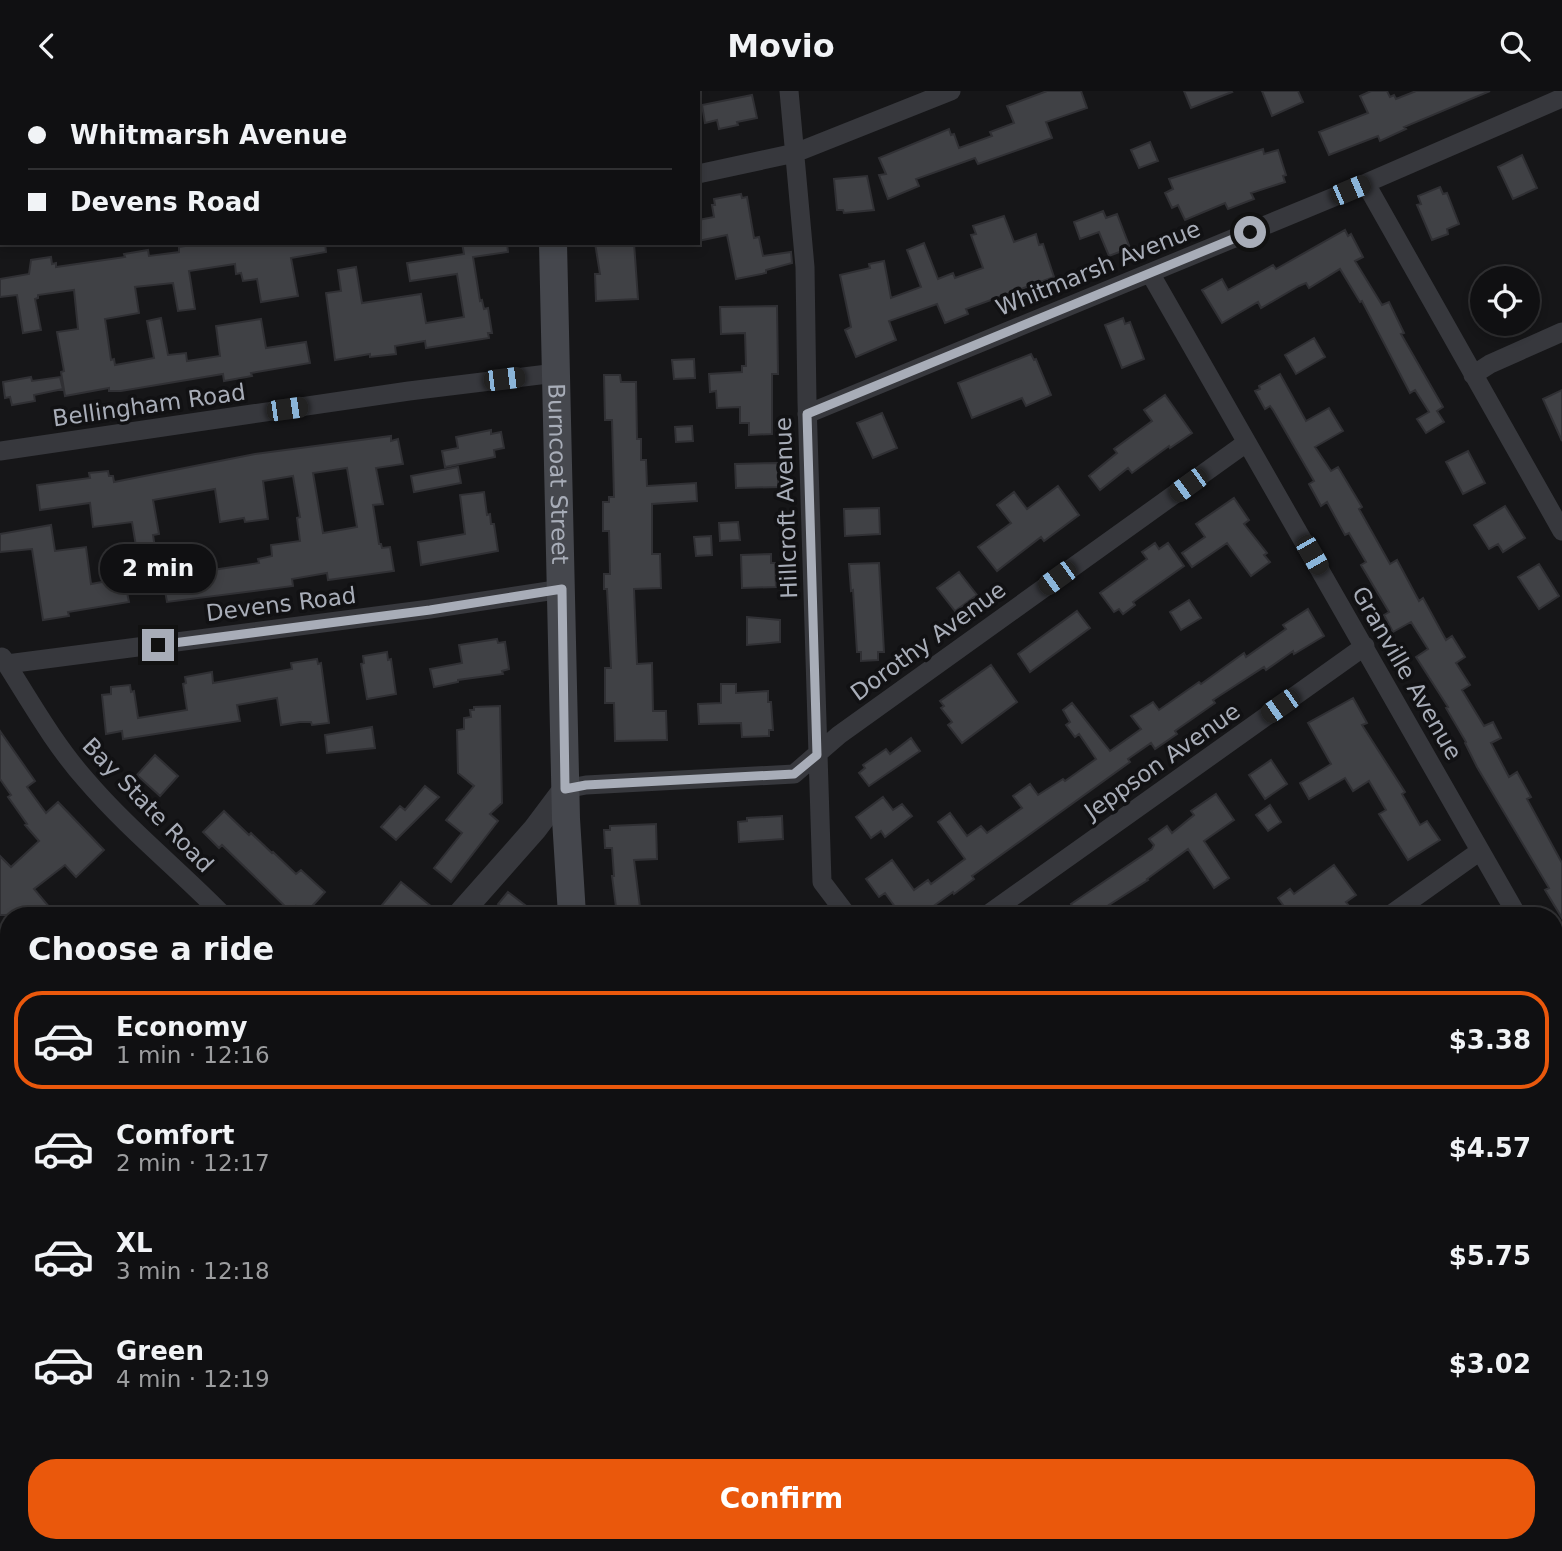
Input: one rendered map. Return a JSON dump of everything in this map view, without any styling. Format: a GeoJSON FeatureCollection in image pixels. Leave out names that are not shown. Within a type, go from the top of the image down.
{"type":"FeatureCollection","features":[{"type":"Feature","properties":{"kind":"main road","name":"Burncoat Street"},"geometry":{"type":"LineString","coordinates":[[553,245],[565,789],[572,907]]}},
{"type":"Feature","properties":{"kind":"street","name":"Hillcroft Avenue"},"geometry":{"type":"LineString","coordinates":[[789,91],[805,267],[822,882],[841,907]]}},
{"type":"Feature","properties":{"kind":"street"},"geometry":{"type":"LineString","coordinates":[[700,173],[795,153],[951,91]]}},
{"type":"Feature","properties":{"kind":"street","name":"Whitmarsh Avenue"},"geometry":{"type":"LineString","coordinates":[[807,414],[1366,184],[1562,98]]}},
{"type":"Feature","properties":{"kind":"street"},"geometry":{"type":"LineString","coordinates":[[1366,184],[1562,531]]}},
{"type":"Feature","properties":{"kind":"street","name":"Granville Avenue"},"geometry":{"type":"LineString","coordinates":[[1150,272],[1512,907]]}},
{"type":"Feature","properties":{"kind":"street"},"geometry":{"type":"LineString","coordinates":[[1473,375],[1490,364],[1562,332]]}},
{"type":"Feature","properties":{"kind":"street","name":"Bellingham Road"},"geometry":{"type":"LineString","coordinates":[[0,451],[426,389],[555,373]]}},
{"type":"Feature","properties":{"kind":"street","name":"Dorothy Avenue"},"geometry":{"type":"LineString","coordinates":[[565,789],[586,785],[794,774],[839,735],[1246,443]]}},
{"type":"Feature","properties":{"kind":"street","name":"Devens Road"},"geometry":{"type":"LineString","coordinates":[[4,659],[430,610],[562,589]]}},
{"type":"Feature","properties":{"kind":"street","name":"Jeppson Avenue"},"geometry":{"type":"LineString","coordinates":[[998,907],[1365,646]]}},
{"type":"Feature","properties":{"kind":"street","name":"Bay State Road"},"geometry":{"type":"LineString","coordinates":[[4,659],[64,754],[91,787],[137,835],[214,907]]}},
{"type":"Feature","properties":{"kind":"street"},"geometry":{"type":"LineString","coordinates":[[466,907],[535,829],[565,789]]}},
{"type":"Feature","properties":{"kind":"street"},"geometry":{"type":"LineString","coordinates":[[1401,907],[1480,851]]}},
{"type":"Feature","properties":{"kind":"building"},"geometry":{"type":"Polygon","coordinates":[[[1047,91],[1081,91],[1087,108],[1046,122],[1052,138],[978,164],[975,158],[916,179],[919,186],[888,199],[879,175],[886,174],[879,158],[949,129],[959,148],[992,136],[990,132],[1014,123],[1007,106],[1047,91]]]}},
{"type":"Feature","properties":{"kind":"building"},"geometry":{"type":"Polygon","coordinates":[[[1184,91],[1231,91],[1232,92],[1191,108],[1184,91]]]}},
{"type":"Feature","properties":{"kind":"building"},"geometry":{"type":"Polygon","coordinates":[[[1262,91],[1298,91],[1303,102],[1272,116],[1262,91]]]}},
{"type":"Feature","properties":{"kind":"building"},"geometry":{"type":"Polygon","coordinates":[[[1371,91],[1387,91],[1390,97],[1394,95],[1396,99],[1416,91],[1490,91],[1404,127],[1406,129],[1380,141],[1378,136],[1329,155],[1319,132],[1368,113],[1360,96],[1371,91]]]}},
{"type":"Feature","properties":{"kind":"building"},"geometry":{"type":"Polygon","coordinates":[[[752,95],[757,118],[719,129],[717,120],[705,123],[702,105],[752,95]]]}},
{"type":"Feature","properties":{"kind":"building"},"geometry":{"type":"Polygon","coordinates":[[[1150,142],[1158,161],[1139,168],[1131,150],[1150,142]]]}},
{"type":"Feature","properties":{"kind":"building"},"geometry":{"type":"Polygon","coordinates":[[[1263,149],[1264,154],[1278,150],[1286,175],[1283,176],[1285,182],[1251,193],[1254,199],[1228,209],[1225,203],[1185,220],[1178,205],[1172,208],[1165,193],[1173,189],[1169,179],[1263,149]]]}},
{"type":"Feature","properties":{"kind":"building"},"geometry":{"type":"Polygon","coordinates":[[[1522,155],[1537,188],[1513,199],[1498,167],[1522,155]]]}},
{"type":"Feature","properties":{"kind":"building"},"geometry":{"type":"Polygon","coordinates":[[[867,176],[874,210],[844,213],[843,210],[837,210],[834,179],[867,176]]]}},
{"type":"Feature","properties":{"kind":"building"},"geometry":{"type":"Polygon","coordinates":[[[1440,187],[1443,194],[1447,193],[1459,224],[1447,229],[1448,234],[1432,240],[1417,205],[1421,204],[1418,196],[1440,187]]]}},
{"type":"Feature","properties":{"kind":"building"},"geometry":{"type":"Polygon","coordinates":[[[741,194],[742,198],[747,197],[754,238],[759,237],[763,256],[791,252],[792,263],[766,270],[766,273],[736,279],[727,235],[700,241],[700,220],[714,217],[714,199],[741,194]]]}},
{"type":"Feature","properties":{"kind":"building"},"geometry":{"type":"Polygon","coordinates":[[[1103,211],[1106,218],[1117,214],[1130,248],[1109,256],[1099,232],[1080,239],[1074,222],[1103,211]]]}},
{"type":"Feature","properties":{"kind":"building"},"geometry":{"type":"Polygon","coordinates":[[[1004,216],[1014,242],[1036,234],[1039,245],[1043,244],[1054,277],[966,309],[968,314],[945,323],[937,304],[889,321],[896,340],[856,357],[845,330],[851,327],[840,275],[870,268],[869,264],[884,261],[891,298],[921,287],[907,250],[924,243],[938,279],[953,273],[955,278],[983,268],[971,235],[976,234],[973,226],[1004,216]]]}},
{"type":"Feature","properties":{"kind":"building"},"geometry":{"type":"Polygon","coordinates":[[[1345,230],[1348,236],[1351,234],[1363,257],[1355,261],[1382,305],[1389,302],[1404,333],[1401,334],[1443,407],[1437,411],[1444,422],[1426,433],[1417,419],[1429,412],[1415,390],[1410,393],[1362,301],[1360,302],[1340,269],[1309,288],[1306,283],[1261,308],[1258,302],[1222,323],[1202,290],[1222,279],[1228,290],[1273,265],[1276,269],[1345,230]]]}},
{"type":"Feature","properties":{"kind":"building"},"geometry":{"type":"Polygon","coordinates":[[[325,245],[326,252],[291,258],[298,296],[261,302],[257,279],[243,281],[241,273],[236,274],[235,264],[189,271],[195,309],[178,311],[173,283],[135,287],[139,313],[105,319],[111,360],[114,359],[115,365],[154,358],[147,321],[161,318],[168,355],[186,353],[187,361],[220,356],[216,326],[261,319],[266,348],[306,342],[310,363],[251,373],[252,376],[224,381],[223,374],[121,391],[109,391],[109,388],[65,396],[61,372],[64,371],[57,332],[78,329],[74,290],[38,295],[35,299],[41,330],[23,333],[17,295],[0,297],[0,279],[29,274],[31,260],[51,257],[52,264],[56,263],[56,267],[125,257],[124,254],[148,250],[149,256],[179,252],[179,247],[325,245]]]}},
{"type":"Feature","properties":{"kind":"building"},"geometry":{"type":"Polygon","coordinates":[[[462,245],[507,245],[508,252],[473,257],[480,301],[482,300],[484,309],[488,308],[492,333],[488,333],[489,338],[426,348],[425,341],[395,346],[396,354],[370,357],[370,354],[335,360],[326,293],[341,291],[338,270],[356,267],[362,303],[421,294],[426,323],[464,317],[457,274],[410,281],[407,263],[464,254],[462,245]]]}},
{"type":"Feature","properties":{"kind":"building"},"geometry":{"type":"Polygon","coordinates":[[[595,245],[634,245],[638,299],[596,301],[595,274],[600,274],[595,245]]]}},
{"type":"Feature","properties":{"kind":"building"},"geometry":{"type":"Polygon","coordinates":[[[777,306],[778,374],[772,374],[772,434],[749,435],[749,423],[740,423],[740,407],[717,408],[716,391],[710,392],[709,374],[742,372],[742,366],[746,366],[745,333],[721,334],[720,307],[777,306]]]}},
{"type":"Feature","properties":{"kind":"building"},"geometry":{"type":"Polygon","coordinates":[[[1123,318],[1125,324],[1130,322],[1144,359],[1122,368],[1105,325],[1123,318]]]}},
{"type":"Feature","properties":{"kind":"building"},"geometry":{"type":"Polygon","coordinates":[[[1314,338],[1325,357],[1296,374],[1285,355],[1314,338]]]}},
{"type":"Feature","properties":{"kind":"building"},"geometry":{"type":"Polygon","coordinates":[[[1031,354],[1034,360],[1036,359],[1051,395],[1026,406],[1022,398],[972,418],[958,383],[1031,354]]]}},
{"type":"Feature","properties":{"kind":"building"},"geometry":{"type":"Polygon","coordinates":[[[694,359],[695,378],[674,379],[672,360],[694,359]]]}},
{"type":"Feature","properties":{"kind":"building"},"geometry":{"type":"Polygon","coordinates":[[[1280,374],[1306,421],[1329,408],[1343,431],[1315,447],[1331,471],[1338,467],[1362,507],[1359,509],[1390,564],[1397,560],[1419,601],[1423,598],[1446,640],[1452,636],[1465,657],[1456,663],[1470,685],[1462,690],[1484,726],[1493,722],[1501,738],[1491,743],[1509,777],[1517,772],[1531,797],[1527,799],[1562,863],[1562,907],[1555,907],[1545,890],[1549,888],[1477,767],[1446,708],[1448,707],[1416,657],[1428,649],[1411,622],[1393,632],[1384,615],[1389,612],[1361,565],[1366,562],[1349,533],[1345,535],[1327,502],[1321,506],[1309,484],[1314,481],[1273,410],[1270,406],[1265,409],[1255,391],[1260,389],[1259,386],[1280,374]]]}},
{"type":"Feature","properties":{"kind":"building"},"geometry":{"type":"Polygon","coordinates":[[[604,375],[620,375],[621,382],[636,382],[637,439],[641,439],[641,460],[646,460],[647,486],[696,483],[697,501],[652,504],[652,554],[660,554],[661,588],[634,589],[637,664],[652,663],[653,711],[666,711],[667,740],[615,741],[614,703],[605,703],[605,668],[611,668],[607,589],[604,589],[604,574],[610,574],[609,531],[603,531],[603,502],[609,502],[609,497],[614,497],[612,420],[605,420],[604,375]]]}},
{"type":"Feature","properties":{"kind":"building"},"geometry":{"type":"Polygon","coordinates":[[[31,377],[32,381],[60,377],[63,389],[34,395],[35,401],[12,405],[10,397],[5,398],[3,382],[31,377]]]}},
{"type":"Feature","properties":{"kind":"building"},"geometry":{"type":"Polygon","coordinates":[[[1562,390],[1562,441],[1543,399],[1562,390]]]}},
{"type":"Feature","properties":{"kind":"building"},"geometry":{"type":"Polygon","coordinates":[[[1165,395],[1192,433],[1132,473],[1128,468],[1100,490],[1089,476],[1117,453],[1114,449],[1152,421],[1144,410],[1165,395]]]}},
{"type":"Feature","properties":{"kind":"building"},"geometry":{"type":"Polygon","coordinates":[[[882,413],[897,448],[873,458],[857,423],[882,413]]]}},
{"type":"Feature","properties":{"kind":"building"},"geometry":{"type":"Polygon","coordinates":[[[692,426],[693,441],[676,442],[675,427],[692,426]]]}},
{"type":"Feature","properties":{"kind":"building"},"geometry":{"type":"Polygon","coordinates":[[[491,430],[491,434],[501,432],[504,448],[494,450],[495,457],[445,467],[442,451],[458,448],[456,437],[491,430]]]}},
{"type":"Feature","properties":{"kind":"building"},"geometry":{"type":"Polygon","coordinates":[[[391,436],[391,441],[398,439],[403,464],[376,468],[383,504],[373,505],[379,544],[382,548],[390,547],[394,571],[328,580],[327,573],[292,579],[293,586],[167,602],[160,563],[190,558],[192,573],[259,563],[258,559],[272,556],[271,545],[300,541],[297,518],[300,517],[293,476],[263,481],[268,519],[245,522],[244,518],[220,522],[215,489],[153,500],[159,534],[153,535],[157,561],[139,564],[132,522],[93,527],[90,503],[40,510],[37,485],[90,478],[89,473],[108,471],[114,482],[255,454],[391,436]],[[347,468],[313,473],[323,533],[357,527],[347,468]]]}},
{"type":"Feature","properties":{"kind":"building"},"geometry":{"type":"Polygon","coordinates":[[[1468,451],[1485,483],[1463,494],[1446,462],[1468,451]]]}},
{"type":"Feature","properties":{"kind":"building"},"geometry":{"type":"Polygon","coordinates":[[[778,463],[778,487],[736,488],[735,464],[778,463]]]}},
{"type":"Feature","properties":{"kind":"building"},"geometry":{"type":"Polygon","coordinates":[[[458,467],[461,483],[414,492],[411,476],[458,467]]]}},
{"type":"Feature","properties":{"kind":"building"},"geometry":{"type":"Polygon","coordinates":[[[1058,486],[1079,515],[1044,541],[1041,537],[997,571],[978,547],[1011,523],[997,505],[1014,492],[1027,509],[1058,486]]]}},
{"type":"Feature","properties":{"kind":"building"},"geometry":{"type":"Polygon","coordinates":[[[484,492],[487,515],[490,514],[491,524],[494,524],[498,551],[421,565],[418,542],[465,534],[460,495],[484,492]]]}},
{"type":"Feature","properties":{"kind":"building"},"geometry":{"type":"Polygon","coordinates":[[[1234,498],[1249,520],[1244,524],[1267,553],[1264,555],[1270,562],[1251,576],[1227,543],[1192,567],[1182,553],[1205,537],[1196,524],[1234,498]]]}},
{"type":"Feature","properties":{"kind":"building"},"geometry":{"type":"Polygon","coordinates":[[[1505,506],[1525,538],[1503,552],[1498,544],[1489,549],[1474,525],[1505,506]]]}},
{"type":"Feature","properties":{"kind":"building"},"geometry":{"type":"Polygon","coordinates":[[[879,508],[880,534],[845,536],[844,509],[879,508]]]}},
{"type":"Feature","properties":{"kind":"building"},"geometry":{"type":"Polygon","coordinates":[[[738,522],[740,540],[720,541],[719,523],[738,522]]]}},
{"type":"Feature","properties":{"kind":"building"},"geometry":{"type":"Polygon","coordinates":[[[51,525],[55,551],[86,547],[91,584],[124,578],[129,602],[68,612],[69,616],[43,620],[32,549],[0,552],[0,534],[51,525]]]}},
{"type":"Feature","properties":{"kind":"building"},"geometry":{"type":"Polygon","coordinates":[[[711,536],[712,555],[696,556],[694,537],[711,536]]]}},
{"type":"Feature","properties":{"kind":"building"},"geometry":{"type":"Polygon","coordinates":[[[1155,543],[1159,549],[1168,543],[1184,566],[1133,602],[1135,605],[1123,614],[1119,609],[1114,612],[1100,593],[1147,559],[1142,552],[1155,543]]]}},
{"type":"Feature","properties":{"kind":"building"},"geometry":{"type":"Polygon","coordinates":[[[771,554],[771,563],[775,563],[776,587],[742,588],[741,555],[771,554]]]}},
{"type":"Feature","properties":{"kind":"building"},"geometry":{"type":"Polygon","coordinates":[[[879,563],[884,652],[878,652],[878,660],[861,661],[861,652],[857,652],[849,564],[879,563]]]}},
{"type":"Feature","properties":{"kind":"building"},"geometry":{"type":"Polygon","coordinates":[[[1539,564],[1559,596],[1539,609],[1518,577],[1539,564]]]}},
{"type":"Feature","properties":{"kind":"building"},"geometry":{"type":"Polygon","coordinates":[[[959,572],[977,595],[955,611],[937,588],[959,572]]]}},
{"type":"Feature","properties":{"kind":"building"},"geometry":{"type":"Polygon","coordinates":[[[1189,600],[1201,618],[1181,630],[1170,612],[1189,600]]]}},
{"type":"Feature","properties":{"kind":"building"},"geometry":{"type":"Polygon","coordinates":[[[1308,609],[1324,636],[1294,654],[1293,651],[1266,670],[1264,667],[1213,700],[1215,703],[1175,731],[1177,734],[1155,749],[1151,743],[1128,759],[1130,762],[972,876],[974,879],[954,894],[953,892],[932,907],[895,907],[885,893],[879,897],[866,879],[892,860],[914,890],[928,880],[931,884],[965,859],[938,822],[950,813],[967,836],[981,826],[987,833],[1022,808],[1013,796],[1030,784],[1038,795],[1063,779],[1065,781],[1096,759],[1079,734],[1075,737],[1066,725],[1070,722],[1063,710],[1072,703],[1110,751],[1141,729],[1131,716],[1153,702],[1159,710],[1244,653],[1246,657],[1286,629],[1283,625],[1308,609]]]}},
{"type":"Feature","properties":{"kind":"building"},"geometry":{"type":"Polygon","coordinates":[[[1077,611],[1090,628],[1030,672],[1018,654],[1077,611]]]}},
{"type":"Feature","properties":{"kind":"building"},"geometry":{"type":"Polygon","coordinates":[[[747,617],[780,620],[780,642],[747,645],[747,617]]]}},
{"type":"Feature","properties":{"kind":"building"},"geometry":{"type":"Polygon","coordinates":[[[497,639],[498,643],[505,642],[509,669],[502,671],[503,674],[458,680],[434,687],[430,669],[462,663],[459,645],[497,639]]]}},
{"type":"Feature","properties":{"kind":"building"},"geometry":{"type":"Polygon","coordinates":[[[387,652],[388,660],[391,659],[396,694],[367,699],[361,664],[364,663],[363,656],[387,652]]]}},
{"type":"Feature","properties":{"kind":"building"},"geometry":{"type":"Polygon","coordinates":[[[317,659],[318,664],[321,663],[329,723],[312,725],[311,722],[300,722],[281,725],[277,698],[237,705],[240,721],[123,739],[122,731],[106,734],[102,695],[111,694],[111,687],[130,685],[131,692],[134,691],[138,718],[187,710],[183,684],[186,683],[185,677],[212,672],[213,683],[292,669],[291,663],[317,659]]]}},
{"type":"Feature","properties":{"kind":"building"},"geometry":{"type":"Polygon","coordinates":[[[991,665],[1017,702],[962,743],[948,725],[952,722],[941,708],[944,706],[940,701],[991,665]]]}},
{"type":"Feature","properties":{"kind":"building"},"geometry":{"type":"Polygon","coordinates":[[[721,684],[736,684],[736,693],[768,691],[773,730],[769,730],[769,736],[742,737],[741,723],[699,724],[698,704],[721,703],[721,684]]]}},
{"type":"Feature","properties":{"kind":"building"},"geometry":{"type":"Polygon","coordinates":[[[1353,698],[1367,723],[1362,725],[1405,792],[1402,794],[1420,825],[1427,821],[1440,840],[1408,860],[1379,814],[1386,810],[1369,781],[1353,791],[1345,778],[1309,799],[1300,783],[1331,764],[1308,723],[1353,698]]]}},
{"type":"Feature","properties":{"kind":"building"},"geometry":{"type":"Polygon","coordinates":[[[500,706],[502,803],[490,814],[498,821],[451,882],[434,868],[462,833],[446,820],[474,786],[458,773],[457,730],[464,729],[464,718],[471,717],[470,710],[474,710],[474,707],[500,706]]]}},
{"type":"Feature","properties":{"kind":"building"},"geometry":{"type":"Polygon","coordinates":[[[372,727],[375,748],[327,753],[325,735],[372,727]]]}},
{"type":"Feature","properties":{"kind":"building"},"geometry":{"type":"Polygon","coordinates":[[[0,731],[35,781],[27,787],[46,813],[58,802],[104,850],[76,877],[65,865],[34,889],[49,907],[0,907],[0,856],[11,867],[39,841],[25,825],[27,824],[8,797],[11,795],[0,779],[0,731]]]}},
{"type":"Feature","properties":{"kind":"building"},"geometry":{"type":"Polygon","coordinates":[[[911,738],[920,751],[869,786],[859,773],[865,768],[863,765],[886,749],[890,754],[911,738]]]}},
{"type":"Feature","properties":{"kind":"building"},"geometry":{"type":"Polygon","coordinates":[[[155,755],[178,776],[160,796],[137,775],[155,755]]]}},
{"type":"Feature","properties":{"kind":"building"},"geometry":{"type":"Polygon","coordinates":[[[1271,760],[1287,784],[1265,799],[1249,775],[1271,760]]]}},
{"type":"Feature","properties":{"kind":"building"},"geometry":{"type":"Polygon","coordinates":[[[425,786],[439,797],[396,840],[381,827],[400,806],[405,810],[425,786]]]}},
{"type":"Feature","properties":{"kind":"building"},"geometry":{"type":"Polygon","coordinates":[[[1216,794],[1234,820],[1204,841],[1229,878],[1214,888],[1188,849],[1148,880],[1109,905],[1111,907],[1073,907],[1071,904],[1152,849],[1154,845],[1149,839],[1167,826],[1172,833],[1194,815],[1191,811],[1216,794]]]}},
{"type":"Feature","properties":{"kind":"building"},"geometry":{"type":"Polygon","coordinates":[[[883,797],[893,810],[902,804],[912,816],[885,837],[881,831],[871,838],[856,817],[883,797]]]}},
{"type":"Feature","properties":{"kind":"building"},"geometry":{"type":"Polygon","coordinates":[[[1270,805],[1281,822],[1268,831],[1256,815],[1270,805]]]}},
{"type":"Feature","properties":{"kind":"building"},"geometry":{"type":"Polygon","coordinates":[[[224,811],[296,874],[301,870],[325,892],[311,907],[286,907],[222,845],[219,848],[203,832],[224,811]]]}},
{"type":"Feature","properties":{"kind":"building"},"geometry":{"type":"Polygon","coordinates":[[[782,816],[783,839],[739,842],[738,822],[747,821],[747,818],[782,816]]]}},
{"type":"Feature","properties":{"kind":"building"},"geometry":{"type":"Polygon","coordinates":[[[656,824],[657,859],[634,860],[640,907],[616,907],[612,848],[605,848],[604,830],[610,830],[610,826],[656,824]]]}},
{"type":"Feature","properties":{"kind":"building"},"geometry":{"type":"Polygon","coordinates":[[[1334,865],[1356,895],[1346,902],[1348,907],[1280,907],[1283,905],[1278,898],[1290,889],[1294,894],[1334,865]]]}},
{"type":"Feature","properties":{"kind":"building"},"geometry":{"type":"Polygon","coordinates":[[[401,882],[432,907],[384,907],[382,905],[401,882]]]}},
{"type":"Feature","properties":{"kind":"building"},"geometry":{"type":"Polygon","coordinates":[[[508,892],[528,907],[502,907],[498,904],[508,892]]]}},
{"type":"Feature","properties":{"kind":"route"},"geometry":{"type":"LineString","coordinates":[[158,645],[430,610],[562,589],[565,789],[586,785],[794,774],[817,755],[807,414],[1250,232]]}}]}
